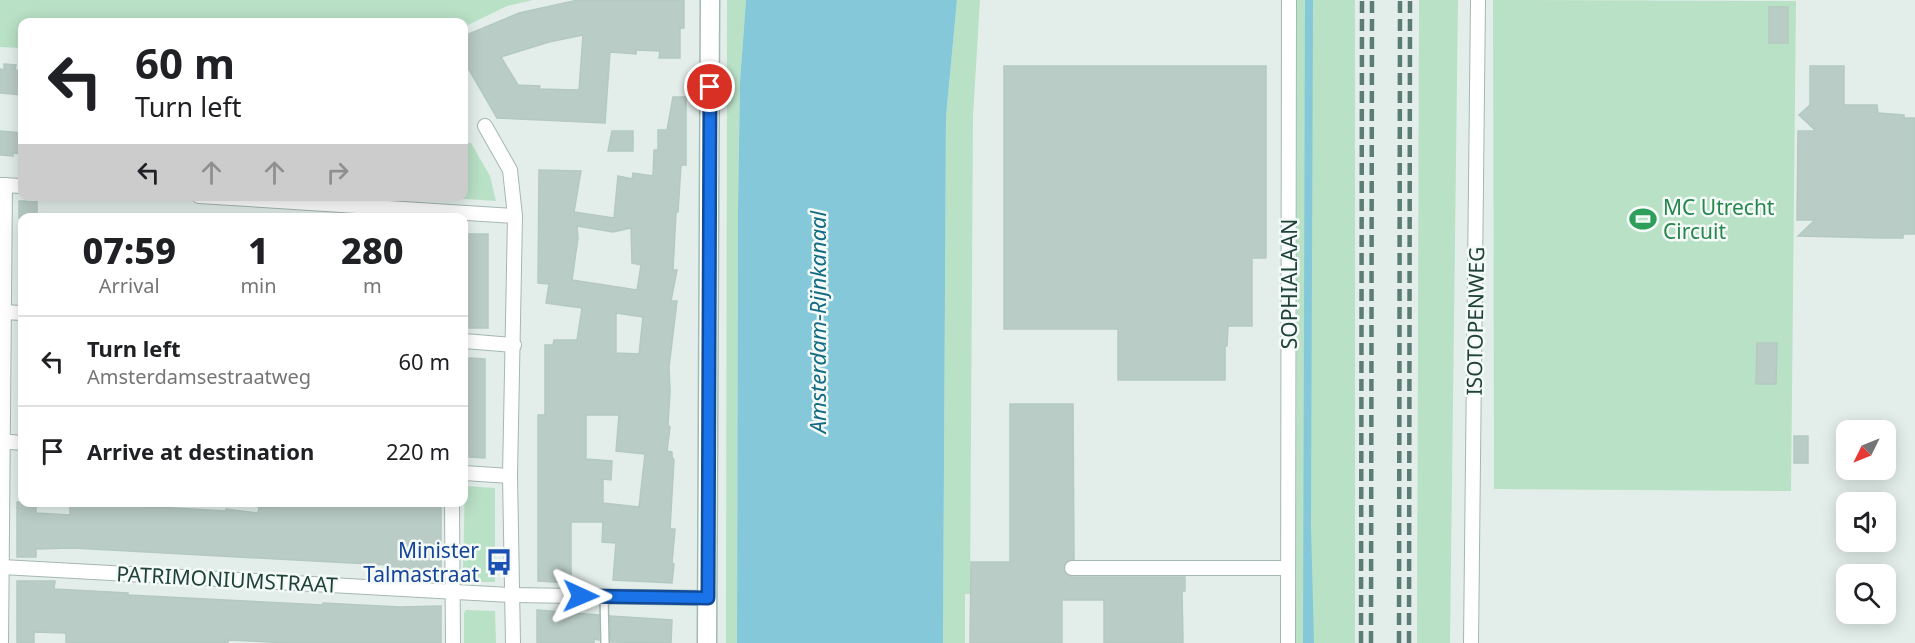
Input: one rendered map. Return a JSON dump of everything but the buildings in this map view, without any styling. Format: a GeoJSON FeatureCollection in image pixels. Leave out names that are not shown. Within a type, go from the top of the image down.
{"type":"FeatureCollection","features":[{"type":"Feature","properties":{"kind":"main road"},"geometry":{"type":"LineString","coordinates":[[707,643],[710,0]]}},
{"type":"Feature","properties":{"kind":"street","name":"SOPHIALAAN"},"geometry":{"type":"LineString","coordinates":[[1288,643],[1289,0]]}},
{"type":"Feature","properties":{"kind":"street","name":"ISOTOPENWEG"},"geometry":{"type":"LineString","coordinates":[[1471,643],[1478,0]]}},
{"type":"Feature","properties":{"kind":"street"},"geometry":{"type":"LineString","coordinates":[[485,126],[510,170],[515,216],[510,476],[513,643]]}},
{"type":"Feature","properties":{"kind":"street"},"geometry":{"type":"LineString","coordinates":[[2,643],[3,185],[18,186]]}},
{"type":"Feature","properties":{"kind":"street"},"geometry":{"type":"LineString","coordinates":[[304,201],[515,216]]}},
{"type":"Feature","properties":{"kind":"street"},"geometry":{"type":"LineString","coordinates":[[4,312],[18,313]]}},
{"type":"Feature","properties":{"kind":"street"},"geometry":{"type":"LineString","coordinates":[[468,341],[514,345]]}},
{"type":"Feature","properties":{"kind":"street"},"geometry":{"type":"LineString","coordinates":[[1,442],[18,443]]}},
{"type":"Feature","properties":{"kind":"street"},"geometry":{"type":"LineString","coordinates":[[468,473],[510,476]]}},
{"type":"Feature","properties":{"kind":"street"},"geometry":{"type":"LineString","coordinates":[[452,507],[453,643]]}},
{"type":"Feature","properties":{"kind":"street","name":"PATRIMONIUMSTRAAT"},"geometry":{"type":"LineString","coordinates":[[2,567],[453,591]]}},
{"type":"Feature","properties":{"kind":"street"},"geometry":{"type":"LineString","coordinates":[[1072,568],[1288,568]]}},
{"type":"Feature","properties":{"kind":"street"},"geometry":{"type":"LineString","coordinates":[[453,591],[512,595],[708,598]]}},
{"type":"Feature","properties":{"kind":"lane"},"geometry":{"type":"LineString","coordinates":[[604,596],[605,643]]}},
{"type":"Feature","properties":{"kind":"green space"},"geometry":{"type":"Polygon","coordinates":[[[0,0],[533,0],[507,6],[468,25],[468,18],[18,18],[18,48],[0,47],[0,0]]]}},
{"type":"Feature","properties":{"kind":"green space"},"geometry":{"type":"Polygon","coordinates":[[[727,0],[746,0],[740,81],[738,206],[737,643],[726,643],[727,0]]]}},
{"type":"Feature","properties":{"kind":"green space"},"geometry":{"type":"Polygon","coordinates":[[[957,0],[980,0],[973,116],[970,594],[965,594],[965,643],[943,643],[946,117],[957,0]]]}},
{"type":"Feature","properties":{"kind":"green space"},"geometry":{"type":"Polygon","coordinates":[[[1297,0],[1355,0],[1355,643],[1296,643],[1297,0]]]}},
{"type":"Feature","properties":{"kind":"green space"},"geometry":{"type":"Polygon","coordinates":[[[1419,0],[1458,0],[1450,643],[1417,643],[1419,0]]]}},
{"type":"Feature","properties":{"kind":"green space","name":"MC Utrecht Circuit"},"geometry":{"type":"Polygon","coordinates":[[[1493,0],[1796,1],[1791,491],[1494,489],[1493,0]]]}},
{"type":"Feature","properties":{"kind":"green space"},"geometry":{"type":"Polygon","coordinates":[[[468,143],[471,143],[490,176],[496,201],[468,199],[468,143]]]}},
{"type":"Feature","properties":{"kind":"green space"},"geometry":{"type":"Polygon","coordinates":[[[468,486],[495,488],[495,582],[469,582],[463,569],[464,507],[468,507],[468,486]]]}},
{"type":"Feature","properties":{"kind":"green space"},"geometry":{"type":"Polygon","coordinates":[[[466,610],[495,611],[496,643],[464,643],[464,613],[466,610]]]}},
{"type":"Feature","properties":{"kind":"water","name":"Amsterdam-Rijnkanaal"},"geometry":{"type":"Polygon","coordinates":[[[746,0],[957,0],[946,117],[943,643],[737,643],[738,206],[740,81],[746,0]]]}},
{"type":"Feature","properties":{"kind":"water"},"geometry":{"type":"Polygon","coordinates":[[[1305,0],[1313,0],[1311,527],[1314,643],[1303,643],[1305,0]]]}},
{"type":"Feature","properties":{"kind":"railway"},"geometry":{"type":"LineString","coordinates":[[1361,643],[1362,0]]}},
{"type":"Feature","properties":{"kind":"railway"},"geometry":{"type":"LineString","coordinates":[[1371,643],[1372,0]]}},
{"type":"Feature","properties":{"kind":"railway"},"geometry":{"type":"LineString","coordinates":[[1399,643],[1400,0]]}},
{"type":"Feature","properties":{"kind":"railway"},"geometry":{"type":"LineString","coordinates":[[1409,643],[1410,0]]}},
{"type":"Feature","properties":{"kind":"place","name":"MC Utrecht Circuit"},"geometry":{"type":"Point","coordinates":[1643,219]}},
{"type":"Feature","properties":{"kind":"place","name":"Minister Talmastraat"},"geometry":{"type":"Point","coordinates":[499,562]}},
{"type":"Feature","properties":{"kind":"route"},"geometry":{"type":"LineString","coordinates":[[581,596],[708,598],[710,87]]}}]}
